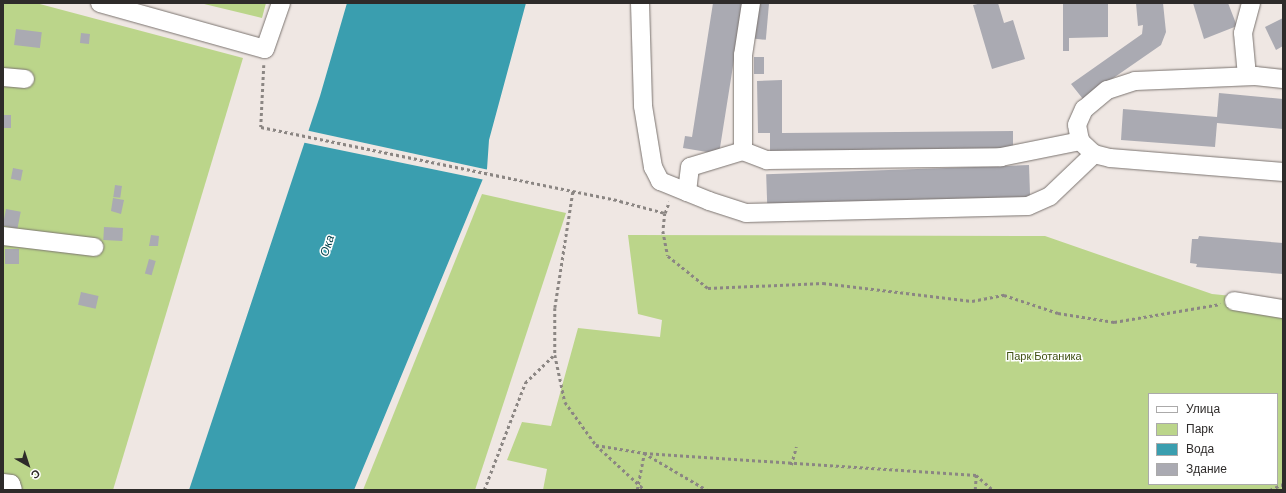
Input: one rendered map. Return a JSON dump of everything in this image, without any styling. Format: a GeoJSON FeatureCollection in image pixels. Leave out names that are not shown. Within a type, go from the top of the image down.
{"type":"FeatureCollection","features":[{"type":"Feature","properties":{"kind":"street"},"geometry":{"type":"LineString","coordinates":[[100,3],[144,9],[265,49],[281,3]]}},
{"type":"Feature","properties":{"kind":"street"},"geometry":{"type":"LineString","coordinates":[[640,3],[643,106],[653,167],[660,180],[687,192],[746,213],[1028,206],[1050,196],[1094,154]]}},
{"type":"Feature","properties":{"kind":"street"},"geometry":{"type":"LineString","coordinates":[[743,151],[743,55],[751,3]]}},
{"type":"Feature","properties":{"kind":"street"},"geometry":{"type":"LineString","coordinates":[[1247,76],[1242,33],[1251,3]]}},
{"type":"Feature","properties":{"kind":"street"},"geometry":{"type":"LineString","coordinates":[[1283,79],[1247,76],[1135,81],[1107,90],[1084,109],[1077,124],[1080,141],[1094,154],[1110,158],[1283,172]]}},
{"type":"Feature","properties":{"kind":"street"},"geometry":{"type":"LineString","coordinates":[[3,77],[25,79]]}},
{"type":"Feature","properties":{"kind":"street"},"geometry":{"type":"LineString","coordinates":[[687,192],[690,167],[743,151],[767,160],[1001,157],[1080,141]]}},
{"type":"Feature","properties":{"kind":"street"},"geometry":{"type":"LineString","coordinates":[[3,236],[94,247]]}},
{"type":"Feature","properties":{"kind":"street"},"geometry":{"type":"LineString","coordinates":[[1234,301],[1283,308]]}},
{"type":"Feature","properties":{"kind":"street"},"geometry":{"type":"LineString","coordinates":[[3,483],[11,484],[13,490]]}},
{"type":"Feature","properties":{"kind":"path"},"geometry":{"type":"LineString","coordinates":[[265,49],[261,127],[573,192],[665,213],[662,231],[668,256],[708,288],[822,283],[972,301],[1004,295],[1058,313],[1114,322],[1189,312],[1234,301]]}},
{"type":"Feature","properties":{"kind":"path"},"geometry":{"type":"LineString","coordinates":[[573,192],[555,308],[555,355],[565,402],[596,445],[645,490]]}},
{"type":"Feature","properties":{"kind":"path"},"geometry":{"type":"LineString","coordinates":[[484,490],[525,383],[555,355]]}},
{"type":"Feature","properties":{"kind":"path"},"geometry":{"type":"LineString","coordinates":[[596,445],[644,453],[791,465],[976,475],[992,490]]}},
{"type":"Feature","properties":{"kind":"path"},"geometry":{"type":"LineString","coordinates":[[791,465],[796,447]]}},
{"type":"Feature","properties":{"kind":"path"},"geometry":{"type":"LineString","coordinates":[[637,490],[644,453]]}},
{"type":"Feature","properties":{"kind":"path"},"geometry":{"type":"LineString","coordinates":[[644,453],[707,490]]}},
{"type":"Feature","properties":{"kind":"path"},"geometry":{"type":"LineString","coordinates":[[975,490],[976,475]]}},
{"type":"Feature","properties":{"kind":"path"},"geometry":{"type":"LineString","coordinates":[[1270,490],[1283,484]]}},
{"type":"Feature","properties":{"kind":"green space"},"geometry":{"type":"Polygon","coordinates":[[[3,3],[36,3],[243,58],[113,490],[3,490],[3,3]]]}},
{"type":"Feature","properties":{"kind":"green space"},"geometry":{"type":"Polygon","coordinates":[[[200,3],[266,3],[262,18],[200,3]]]}},
{"type":"Feature","properties":{"kind":"green space"},"geometry":{"type":"Polygon","coordinates":[[[482,194],[566,213],[475,490],[363,490],[482,194]]]}},
{"type":"Feature","properties":{"kind":"green space","name":"Парк Ботаника"},"geometry":{"type":"Polygon","coordinates":[[[628,235],[1045,236],[1212,294],[1283,301],[1283,490],[543,490],[547,469],[507,460],[522,422],[551,426],[578,328],[660,337],[662,320],[638,314],[628,235]]]}},
{"type":"Feature","properties":{"kind":"water","name":"Ока"},"geometry":{"type":"Polygon","coordinates":[[[347,3],[526,3],[489,140],[487,169],[354,490],[189,490],[320,96],[347,3]]]}},
{"type":"Feature","properties":{"kind":"pier"},"geometry":{"type":"Polygon","coordinates":[[[305,130],[489,170],[485,180],[301,142],[305,130]]]}},
{"type":"Feature","properties":{"kind":"building"},"geometry":{"type":"Polygon","coordinates":[[[713,3],[743,3],[719,154],[683,148],[685,136],[692,137],[713,3]]]}},
{"type":"Feature","properties":{"kind":"building"},"geometry":{"type":"Polygon","coordinates":[[[758,3],[769,4],[766,40],[755,39],[758,3]]]}},
{"type":"Feature","properties":{"kind":"building"},"geometry":{"type":"Polygon","coordinates":[[[982,3],[998,3],[1004,23],[1013,20],[1025,59],[992,69],[973,5],[982,3]]]}},
{"type":"Feature","properties":{"kind":"building"},"geometry":{"type":"Polygon","coordinates":[[[1063,3],[1108,3],[1108,37],[1069,38],[1069,51],[1063,51],[1063,3]]]}},
{"type":"Feature","properties":{"kind":"building"},"geometry":{"type":"Polygon","coordinates":[[[1136,3],[1163,3],[1166,32],[1161,45],[1083,99],[1071,84],[1142,34],[1143,25],[1138,26],[1136,3]]]}},
{"type":"Feature","properties":{"kind":"building"},"geometry":{"type":"Polygon","coordinates":[[[1193,3],[1228,3],[1237,26],[1204,39],[1193,3]]]}},
{"type":"Feature","properties":{"kind":"building"},"geometry":{"type":"Polygon","coordinates":[[[1283,18],[1283,46],[1276,50],[1265,27],[1283,18]]]}},
{"type":"Feature","properties":{"kind":"building"},"geometry":{"type":"Polygon","coordinates":[[[16,29],[42,32],[40,48],[14,45],[16,29]]]}},
{"type":"Feature","properties":{"kind":"building"},"geometry":{"type":"Polygon","coordinates":[[[81,33],[90,34],[89,44],[80,43],[81,33]]]}},
{"type":"Feature","properties":{"kind":"building"},"geometry":{"type":"Polygon","coordinates":[[[754,57],[764,57],[764,74],[754,74],[754,57]]]}},
{"type":"Feature","properties":{"kind":"building"},"geometry":{"type":"Polygon","coordinates":[[[782,80],[782,133],[1013,131],[1013,150],[770,152],[770,133],[758,133],[757,81],[782,80]]]}},
{"type":"Feature","properties":{"kind":"building"},"geometry":{"type":"Polygon","coordinates":[[[1219,93],[1283,99],[1283,129],[1217,123],[1215,147],[1121,140],[1123,109],[1217,117],[1219,93]]]}},
{"type":"Feature","properties":{"kind":"building"},"geometry":{"type":"Polygon","coordinates":[[[3,115],[11,115],[11,128],[3,128],[3,115]]]}},
{"type":"Feature","properties":{"kind":"building"},"geometry":{"type":"Polygon","coordinates":[[[1029,165],[1030,198],[767,207],[766,174],[1029,165]]]}},
{"type":"Feature","properties":{"kind":"building"},"geometry":{"type":"Polygon","coordinates":[[[13,168],[23,170],[21,181],[11,179],[13,168]]]}},
{"type":"Feature","properties":{"kind":"building"},"geometry":{"type":"Polygon","coordinates":[[[115,185],[122,186],[120,198],[113,197],[115,185]]]}},
{"type":"Feature","properties":{"kind":"building"},"geometry":{"type":"Polygon","coordinates":[[[113,198],[124,200],[121,214],[111,211],[113,198]]]}},
{"type":"Feature","properties":{"kind":"building"},"geometry":{"type":"Polygon","coordinates":[[[6,209],[21,212],[17,229],[3,226],[6,209]]]}},
{"type":"Feature","properties":{"kind":"building"},"geometry":{"type":"Polygon","coordinates":[[[104,227],[123,228],[122,241],[103,240],[104,227]]]}},
{"type":"Feature","properties":{"kind":"building"},"geometry":{"type":"Polygon","coordinates":[[[151,235],[159,236],[158,246],[149,246],[151,235]]]}},
{"type":"Feature","properties":{"kind":"building"},"geometry":{"type":"Polygon","coordinates":[[[1199,236],[1283,243],[1283,274],[1196,267],[1197,264],[1190,263],[1192,239],[1198,239],[1199,236]]]}},
{"type":"Feature","properties":{"kind":"building"},"geometry":{"type":"Polygon","coordinates":[[[5,249],[19,249],[19,264],[5,264],[5,249]]]}},
{"type":"Feature","properties":{"kind":"building"},"geometry":{"type":"Polygon","coordinates":[[[149,259],[156,261],[152,275],[145,273],[149,259]]]}},
{"type":"Feature","properties":{"kind":"building"},"geometry":{"type":"Polygon","coordinates":[[[81,292],[99,296],[96,309],[78,305],[81,292]]]}}]}
